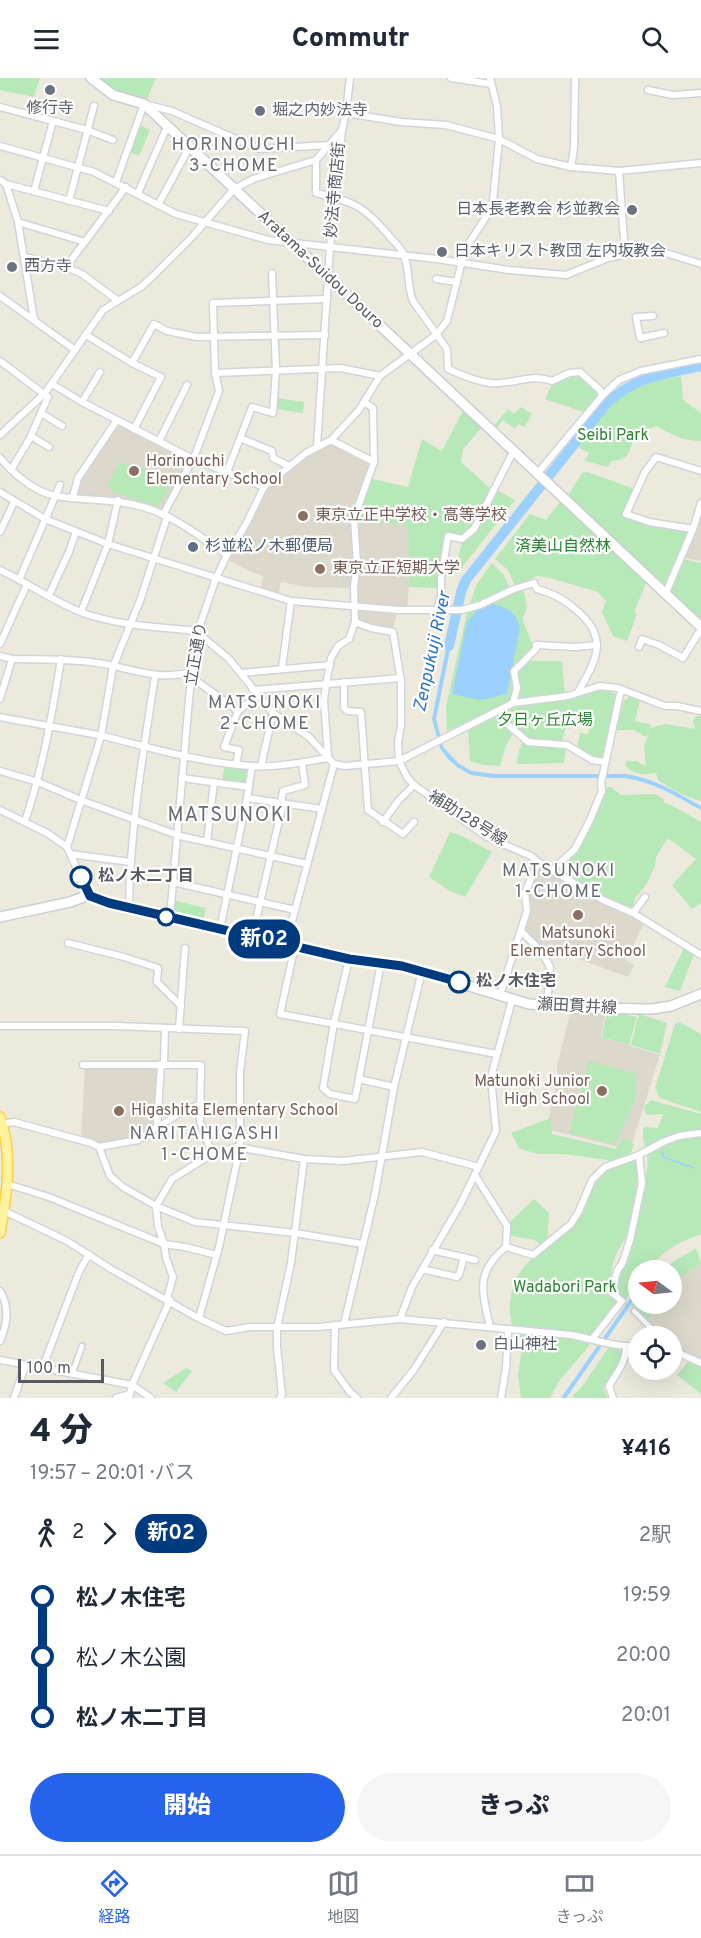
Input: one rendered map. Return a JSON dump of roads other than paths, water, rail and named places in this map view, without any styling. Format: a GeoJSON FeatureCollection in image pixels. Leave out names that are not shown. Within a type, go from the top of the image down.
{"type":"FeatureCollection","features":[{"type":"Feature","properties":{"kind":"main road","name":"Aratama-Suidou Douro"},"geometry":{"type":"LineString","coordinates":[[91,78],[113,95],[144,104],[665,595]]}},
{"type":"Feature","properties":{"kind":"main road"},"geometry":{"type":"LineString","coordinates":[[665,595],[701,628]]}},
{"type":"Feature","properties":{"kind":"main road"},"geometry":{"type":"LineString","coordinates":[[0,916],[70,902],[89,895]]}},
{"type":"Feature","properties":{"kind":"main road","name":"瀬田貫井線"},"geometry":{"type":"LineString","coordinates":[[89,895],[129,908],[349,959],[388,961],[513,1000],[547,1007],[652,1009],[671,1006],[701,994]]}},
{"type":"Feature","properties":{"kind":"main road"},"geometry":{"type":"LineString","coordinates":[[0,1233],[7,1184],[1,1121]]}},
{"type":"Feature","properties":{"kind":"street","name":"妙法寺商店街"},"geometry":{"type":"LineString","coordinates":[[317,446],[330,248],[342,130],[350,78]]}},
{"type":"Feature","properties":{"kind":"street"},"geometry":{"type":"LineString","coordinates":[[374,462],[331,440],[351,420],[380,376],[436,335],[447,321],[461,262],[468,243],[490,209],[499,139],[497,106],[490,81],[451,78]]}},
{"type":"Feature","properties":{"kind":"street"},"geometry":{"type":"LineString","coordinates":[[572,167],[575,78]]}},
{"type":"Feature","properties":{"kind":"street"},"geometry":{"type":"LineString","coordinates":[[648,90],[673,95],[701,93]]}},
{"type":"Feature","properties":{"kind":"street"},"geometry":{"type":"LineString","coordinates":[[116,182],[144,104],[172,111],[259,149],[330,144]]}},
{"type":"Feature","properties":{"kind":"street"},"geometry":{"type":"LineString","coordinates":[[69,201],[94,106]]}},
{"type":"Feature","properties":{"kind":"street"},"geometry":{"type":"LineString","coordinates":[[0,107],[87,130],[113,140]]}},
{"type":"Feature","properties":{"kind":"street"},"geometry":{"type":"LineString","coordinates":[[346,113],[408,122],[443,124],[499,139],[537,159],[572,167],[619,171],[701,164]]}},
{"type":"Feature","properties":{"kind":"street"},"geometry":{"type":"LineString","coordinates":[[34,191],[53,121]]}},
{"type":"Feature","properties":{"kind":"street"},"geometry":{"type":"LineString","coordinates":[[138,193],[167,127]]}},
{"type":"Feature","properties":{"kind":"street"},"geometry":{"type":"LineString","coordinates":[[0,435],[45,393],[104,310],[141,287],[153,276],[234,189],[254,179],[316,160],[342,130]]}},
{"type":"Feature","properties":{"kind":"street"},"geometry":{"type":"LineString","coordinates":[[0,146],[94,172],[176,214],[260,238],[292,244],[566,275],[624,254],[646,250],[666,253],[701,264]]}},
{"type":"Feature","properties":{"kind":"street"},"geometry":{"type":"LineString","coordinates":[[158,205],[189,148]]}},
{"type":"Feature","properties":{"kind":"street"},"geometry":{"type":"LineString","coordinates":[[316,160],[314,191],[364,209],[401,249],[405,256],[410,294],[447,349],[448,369],[491,383],[542,377],[552,381],[569,373],[580,372],[600,390],[602,396]]}},
{"type":"Feature","properties":{"kind":"street"},"geometry":{"type":"LineString","coordinates":[[619,171],[624,254]]}},
{"type":"Feature","properties":{"kind":"street"},"geometry":{"type":"LineString","coordinates":[[3,182],[109,211]]}},
{"type":"Feature","properties":{"kind":"street"},"geometry":{"type":"LineString","coordinates":[[3,182],[18,222],[34,319]]}},
{"type":"Feature","properties":{"kind":"street"},"geometry":{"type":"LineString","coordinates":[[66,267],[126,187]]}},
{"type":"Feature","properties":{"kind":"street"},"geometry":{"type":"LineString","coordinates":[[18,222],[85,242]]}},
{"type":"Feature","properties":{"kind":"street"},"geometry":{"type":"LineString","coordinates":[[25,257],[66,267],[81,274],[117,300]]}},
{"type":"Feature","properties":{"kind":"street"},"geometry":{"type":"LineString","coordinates":[[227,472],[252,407],[273,413],[276,336],[272,273]]}},
{"type":"Feature","properties":{"kind":"street"},"geometry":{"type":"LineString","coordinates":[[436,279],[457,282]]}},
{"type":"Feature","properties":{"kind":"street"},"geometry":{"type":"LineString","coordinates":[[0,298],[34,319],[75,350]]}},
{"type":"Feature","properties":{"kind":"street"},"geometry":{"type":"LineString","coordinates":[[69,851],[101,736],[113,667],[131,625],[154,558],[165,516],[193,459],[219,391],[215,373],[213,303],[327,299]]}},
{"type":"Feature","properties":{"kind":"street"},"geometry":{"type":"LineString","coordinates":[[653,316],[636,317],[640,338],[664,333]]}},
{"type":"Feature","properties":{"kind":"street"},"geometry":{"type":"LineString","coordinates":[[132,363],[154,324],[173,332],[197,337],[325,335]]}},
{"type":"Feature","properties":{"kind":"street"},"geometry":{"type":"LineString","coordinates":[[86,334],[132,363],[161,377],[134,429]]}},
{"type":"Feature","properties":{"kind":"street"},"geometry":{"type":"LineString","coordinates":[[539,475],[602,396],[619,380],[641,371],[701,359]]}},
{"type":"Feature","properties":{"kind":"street"},"geometry":{"type":"LineString","coordinates":[[0,361],[48,397],[31,436],[11,470]]}},
{"type":"Feature","properties":{"kind":"street"},"geometry":{"type":"LineString","coordinates":[[215,373],[341,368],[380,376]]}},
{"type":"Feature","properties":{"kind":"street"},"geometry":{"type":"LineString","coordinates":[[82,402],[100,372]]}},
{"type":"Feature","properties":{"kind":"street"},"geometry":{"type":"LineString","coordinates":[[52,384],[82,402],[193,459],[264,487]]}},
{"type":"Feature","properties":{"kind":"street"},"geometry":{"type":"LineString","coordinates":[[159,441],[187,385]]}},
{"type":"Feature","properties":{"kind":"street"},"geometry":{"type":"LineString","coordinates":[[328,758],[324,701],[326,684],[331,658],[338,646],[349,639],[355,621],[354,586],[357,564],[354,518],[374,462],[373,408],[364,402]]}},
{"type":"Feature","properties":{"kind":"street"},"geometry":{"type":"LineString","coordinates":[[41,413],[62,426]]}},
{"type":"Feature","properties":{"kind":"street"},"geometry":{"type":"LineString","coordinates":[[73,497],[78,478],[117,420]]}},
{"type":"Feature","properties":{"kind":"street"},"geometry":{"type":"LineString","coordinates":[[31,436],[49,447]]}},
{"type":"Feature","properties":{"kind":"street"},"geometry":{"type":"LineString","coordinates":[[240,438],[272,451],[273,458],[289,466]]}},
{"type":"Feature","properties":{"kind":"street","name":"立正通り"},"geometry":{"type":"LineString","coordinates":[[170,917],[191,675],[198,632],[216,578],[226,555],[246,524],[264,487],[317,446],[331,440]]}},
{"type":"Feature","properties":{"kind":"street"},"geometry":{"type":"LineString","coordinates":[[437,610],[441,596],[441,579],[448,536],[462,539],[474,529],[513,452]]}},
{"type":"Feature","properties":{"kind":"street"},"geometry":{"type":"LineString","coordinates":[[693,529],[649,522],[626,514],[645,472],[656,457],[701,471]]}},
{"type":"Feature","properties":{"kind":"street"},"geometry":{"type":"LineString","coordinates":[[0,458],[11,470],[35,488],[55,496],[118,500],[146,507],[165,516],[226,555]]}},
{"type":"Feature","properties":{"kind":"street"},"geometry":{"type":"LineString","coordinates":[[19,580],[60,485]]}},
{"type":"Feature","properties":{"kind":"street"},"geometry":{"type":"LineString","coordinates":[[0,492],[45,519],[108,544],[291,601],[399,610],[462,610],[534,583],[537,589],[550,592],[562,599],[585,618],[595,630],[597,645],[595,660],[578,693]]}},
{"type":"Feature","properties":{"kind":"street"},"geometry":{"type":"LineString","coordinates":[[81,612],[108,544],[118,500]]}},
{"type":"Feature","properties":{"kind":"street"},"geometry":{"type":"LineString","coordinates":[[0,532],[14,502]]}},
{"type":"Feature","properties":{"kind":"street"},"geometry":{"type":"LineString","coordinates":[[665,595],[693,529],[701,503]]}},
{"type":"Feature","properties":{"kind":"street"},"geometry":{"type":"LineString","coordinates":[[49,595],[76,532]]}},
{"type":"Feature","properties":{"kind":"street"},"geometry":{"type":"LineString","coordinates":[[0,570],[81,612],[131,625],[198,632],[229,659],[273,713],[309,737],[334,764],[399,761],[501,711],[504,706],[578,693],[600,686],[623,690],[665,706],[701,711]]}},
{"type":"Feature","properties":{"kind":"street"},"geometry":{"type":"LineString","coordinates":[[0,644],[27,584]]}},
{"type":"Feature","properties":{"kind":"street"},"geometry":{"type":"LineString","coordinates":[[282,668],[291,601]]}},
{"type":"Feature","properties":{"kind":"street"},"geometry":{"type":"LineString","coordinates":[[355,621],[371,628],[393,632],[401,678],[399,761]]}},
{"type":"Feature","properties":{"kind":"street"},"geometry":{"type":"LineString","coordinates":[[639,647],[642,639],[683,658],[701,628]]}},
{"type":"Feature","properties":{"kind":"street"},"geometry":{"type":"LineString","coordinates":[[513,703],[516,688],[514,671],[536,649],[536,645],[575,647],[597,645]]}},
{"type":"Feature","properties":{"kind":"street"},"geometry":{"type":"LineString","coordinates":[[0,656],[12,659],[91,662],[155,676],[191,675],[238,711]]}},
{"type":"Feature","properties":{"kind":"street"},"geometry":{"type":"LineString","coordinates":[[0,699],[12,659]]}},
{"type":"Feature","properties":{"kind":"street"},"geometry":{"type":"LineString","coordinates":[[25,821],[38,782],[61,660]]}},
{"type":"Feature","properties":{"kind":"street"},"geometry":{"type":"LineString","coordinates":[[241,673],[330,665]]}},
{"type":"Feature","properties":{"kind":"street"},"geometry":{"type":"LineString","coordinates":[[129,908],[134,819],[155,676]]}},
{"type":"Feature","properties":{"kind":"street"},"geometry":{"type":"LineString","coordinates":[[236,764],[239,750],[224,747],[238,711],[255,693],[344,682],[401,678]]}},
{"type":"Feature","properties":{"kind":"street"},"geometry":{"type":"LineString","coordinates":[[344,682],[344,708],[348,711],[361,712],[368,810],[403,834],[414,822]]}},
{"type":"Feature","properties":{"kind":"street"},"geometry":{"type":"LineString","coordinates":[[552,870],[575,849],[602,791],[604,766],[620,694],[623,690]]}},
{"type":"Feature","properties":{"kind":"street"},"geometry":{"type":"LineString","coordinates":[[501,711],[505,722],[528,742],[574,747],[604,766]]}},
{"type":"Feature","properties":{"kind":"street"},"geometry":{"type":"LineString","coordinates":[[261,766],[273,713]]}},
{"type":"Feature","properties":{"kind":"street"},"geometry":{"type":"LineString","coordinates":[[0,717],[101,736],[184,756],[236,764],[261,766],[302,763],[328,758]]}},
{"type":"Feature","properties":{"kind":"street","name":"補助128号線"},"geometry":{"type":"LineString","coordinates":[[399,761],[414,785],[487,837],[531,856],[603,900],[633,913],[701,955]]}},
{"type":"Feature","properties":{"kind":"street"},"geometry":{"type":"LineString","coordinates":[[252,937],[283,792],[305,785],[302,763]]}},
{"type":"Feature","properties":{"kind":"street"},"geometry":{"type":"LineString","coordinates":[[334,764],[295,910],[280,1014],[497,1054]]}},
{"type":"Feature","properties":{"kind":"street"},"geometry":{"type":"LineString","coordinates":[[220,929],[252,766]]}},
{"type":"Feature","properties":{"kind":"street"},"geometry":{"type":"LineString","coordinates":[[0,771],[38,782],[83,801],[177,834],[307,864]]}},
{"type":"Feature","properties":{"kind":"street"},"geometry":{"type":"LineString","coordinates":[[182,778],[249,787]]}},
{"type":"Feature","properties":{"kind":"street"},"geometry":{"type":"LineString","coordinates":[[207,842],[214,782]]}},
{"type":"Feature","properties":{"kind":"street"},"geometry":{"type":"LineString","coordinates":[[383,822],[398,801],[414,785]]}},
{"type":"Feature","properties":{"kind":"street"},"geometry":{"type":"LineString","coordinates":[[247,798],[322,809]]}},
{"type":"Feature","properties":{"kind":"street"},"geometry":{"type":"LineString","coordinates":[[0,810],[47,833],[69,851],[89,895]]}},
{"type":"Feature","properties":{"kind":"street"},"geometry":{"type":"LineString","coordinates":[[69,851],[130,862]]}},
{"type":"Feature","properties":{"kind":"street"},"geometry":{"type":"LineString","coordinates":[[500,995],[528,906],[525,893],[538,862]]}},
{"type":"Feature","properties":{"kind":"street"},"geometry":{"type":"LineString","coordinates":[[173,882],[295,910]]}},
{"type":"Feature","properties":{"kind":"street"},"geometry":{"type":"LineString","coordinates":[[633,913],[645,897]]}},
{"type":"Feature","properties":{"kind":"street"},"geometry":{"type":"LineString","coordinates":[[521,931],[541,951],[550,967],[547,1007]]}},
{"type":"Feature","properties":{"kind":"street"},"geometry":{"type":"LineString","coordinates":[[68,943],[158,968],[157,982],[181,1006]]}},
{"type":"Feature","properties":{"kind":"street"},"geometry":{"type":"LineString","coordinates":[[179,1029],[185,948]]}},
{"type":"Feature","properties":{"kind":"street"},"geometry":{"type":"LineString","coordinates":[[349,959],[334,1023],[324,1088],[330,1094],[355,1099],[369,1029],[388,961]]}},
{"type":"Feature","properties":{"kind":"street"},"geometry":{"type":"LineString","coordinates":[[344,1324],[372,1209],[394,1087],[422,971]]}},
{"type":"Feature","properties":{"kind":"street"},"geometry":{"type":"LineString","coordinates":[[400,1319],[412,1287],[475,1175],[496,1131],[491,1077],[513,1000]]}},
{"type":"Feature","properties":{"kind":"street"},"geometry":{"type":"LineString","coordinates":[[0,1026],[117,1026],[245,1031],[240,1072],[240,1147],[224,1226],[199,1318]]}},
{"type":"Feature","properties":{"kind":"street"},"geometry":{"type":"LineString","coordinates":[[157,1127],[165,1028]]}},
{"type":"Feature","properties":{"kind":"street"},"geometry":{"type":"LineString","coordinates":[[83,1065],[201,1065],[200,1121],[212,1154]]}},
{"type":"Feature","properties":{"kind":"street"},"geometry":{"type":"LineString","coordinates":[[359,1079],[394,1087]]}},
{"type":"Feature","properties":{"kind":"street"},"geometry":{"type":"LineString","coordinates":[[1,1121],[14,1122],[83,1139],[99,1147],[138,1140],[180,1113],[199,1105]]}},
{"type":"Feature","properties":{"kind":"street"},"geometry":{"type":"LineString","coordinates":[[506,1247],[533,1255],[571,1224],[592,1180],[605,1167],[639,1155],[679,1136],[701,1133]]}},
{"type":"Feature","properties":{"kind":"street"},"geometry":{"type":"LineString","coordinates":[[99,1147],[110,1176],[156,1206],[195,1222],[295,1233],[362,1244]]}},
{"type":"Feature","properties":{"kind":"street"},"geometry":{"type":"LineString","coordinates":[[116,1398],[130,1396],[132,1384],[168,1300],[173,1277],[158,1226],[156,1206],[172,1179],[212,1154],[228,1148],[240,1147],[304,1159],[343,1161],[422,1152],[479,1167]]}},
{"type":"Feature","properties":{"kind":"street"},"geometry":{"type":"LineString","coordinates":[[594,1339],[622,1301],[612,1293],[617,1271],[622,1264],[630,1240],[642,1183],[639,1155]]}},
{"type":"Feature","properties":{"kind":"street"},"geometry":{"type":"LineString","coordinates":[[280,1398],[282,1395],[277,1328],[295,1233],[304,1159]]}},
{"type":"Feature","properties":{"kind":"street"},"geometry":{"type":"LineString","coordinates":[[475,1175],[507,1226],[506,1247],[489,1262],[484,1277],[482,1289],[490,1327]]}},
{"type":"Feature","properties":{"kind":"street"},"geometry":{"type":"LineString","coordinates":[[7,1184],[49,1197],[164,1244],[185,1246],[217,1255]]}},
{"type":"Feature","properties":{"kind":"street"},"geometry":{"type":"LineString","coordinates":[[2,1210],[89,1254],[111,1269],[226,1331],[250,1327],[335,1325],[400,1319],[594,1339],[626,1347],[622,1365],[609,1386],[613,1398]]}},
{"type":"Feature","properties":{"kind":"street"},"geometry":{"type":"LineString","coordinates":[[432,1250],[475,1260]]}},
{"type":"Feature","properties":{"kind":"street"},"geometry":{"type":"LineString","coordinates":[[42,1369],[79,1272],[89,1254]]}},
{"type":"Feature","properties":{"kind":"street"},"geometry":{"type":"LineString","coordinates":[[422,1269],[457,1277],[464,1257]]}},
{"type":"Feature","properties":{"kind":"street"},"geometry":{"type":"LineString","coordinates":[[0,1291],[4,1298],[7,1315],[0,1341]]}},
{"type":"Feature","properties":{"kind":"street"},"geometry":{"type":"LineString","coordinates":[[637,1314],[649,1326]]}},
{"type":"Feature","properties":{"kind":"street"},"geometry":{"type":"LineString","coordinates":[[391,1398],[413,1371],[444,1322]]}},
{"type":"Feature","properties":{"kind":"street"},"geometry":{"type":"LineString","coordinates":[[335,1325],[334,1370],[353,1396],[357,1398]]}},
{"type":"Feature","properties":{"kind":"street"},"geometry":{"type":"LineString","coordinates":[[501,1398],[506,1368],[508,1329]]}},
{"type":"Feature","properties":{"kind":"street"},"geometry":{"type":"LineString","coordinates":[[72,1374],[82,1346]]}},
{"type":"Feature","properties":{"kind":"street"},"geometry":{"type":"LineString","coordinates":[[682,1354],[701,1363]]}},
{"type":"Feature","properties":{"kind":"street"},"geometry":{"type":"LineString","coordinates":[[0,1360],[132,1384],[151,1398]]}},
{"type":"Feature","properties":{"kind":"street"},"geometry":{"type":"LineString","coordinates":[[14,1398],[25,1366]]}},
{"type":"Feature","properties":{"kind":"water"},"geometry":{"type":"Polygon","coordinates":[[[491,604],[502,606],[510,611],[520,629],[507,694],[480,700],[452,694],[467,622],[477,610],[491,604]]]}},
{"type":"Feature","properties":{"kind":"water"},"geometry":{"type":"Polygon","coordinates":[[[449,634],[453,635],[436,719],[443,747],[459,764],[472,771],[494,774],[625,774],[636,776],[674,791],[701,806],[701,810],[655,786],[625,778],[493,778],[471,775],[457,767],[440,748],[432,719],[449,634]]]}},
{"type":"Feature","properties":{"kind":"water"},"geometry":{"type":"Polygon","coordinates":[[[628,1302],[628,1309],[566,1398],[561,1398],[628,1302]]]}},
{"type":"Feature","properties":{"kind":"waterway","name":"Zenpukuji River"},"geometry":{"type":"LineString","coordinates":[[449,646],[461,592],[466,580],[607,403],[640,381],[701,366]]}},
{"type":"Feature","properties":{"kind":"waterway"},"geometry":{"type":"LineString","coordinates":[[662,1151],[663,1157],[694,1168]]}},
{"type":"Feature","properties":{"kind":"place","name":"修行寺"},"geometry":{"type":"Point","coordinates":[50,90]}},
{"type":"Feature","properties":{"kind":"place","name":"堀之内妙法寺"},"geometry":{"type":"Point","coordinates":[260,111]}},
{"type":"Feature","properties":{"kind":"place","name":"日本長老教会 杉並教会"},"geometry":{"type":"Point","coordinates":[632,210]}},
{"type":"Feature","properties":{"kind":"place","name":"日本キリスト教団 左内坂教会"},"geometry":{"type":"Point","coordinates":[442,252]}},
{"type":"Feature","properties":{"kind":"place","name":"西方寺"},"geometry":{"type":"Point","coordinates":[12,267]}},
{"type":"Feature","properties":{"kind":"place","name":"Horinouchi Elementary School"},"geometry":{"type":"Point","coordinates":[134,471]}},
{"type":"Feature","properties":{"kind":"place","name":"東京立正中学校・高等学校"},"geometry":{"type":"Point","coordinates":[303,516]}},
{"type":"Feature","properties":{"kind":"place","name":"杉並松ノ木郵便局"},"geometry":{"type":"Point","coordinates":[193,547]}},
{"type":"Feature","properties":{"kind":"place","name":"東京立正短期大学"},"geometry":{"type":"Point","coordinates":[320,569]}},
{"type":"Feature","properties":{"kind":"place","name":"松ノ木二丁目"},"geometry":{"type":"Point","coordinates":[81,877]}},
{"type":"Feature","properties":{"kind":"place","name":"Matsunoki Elementary School"},"geometry":{"type":"Point","coordinates":[578,915]}},
{"type":"Feature","properties":{"kind":"place","name":"松ノ木住宅"},"geometry":{"type":"Point","coordinates":[459,982]}},
{"type":"Feature","properties":{"kind":"place","name":"Matunoki Junior High School"},"geometry":{"type":"Point","coordinates":[602,1091]}},
{"type":"Feature","properties":{"kind":"place","name":"Higashita Elementary School"},"geometry":{"type":"Point","coordinates":[119,1111]}},
{"type":"Feature","properties":{"kind":"place","name":"白山神社"},"geometry":{"type":"Point","coordinates":[481,1345]}},
{"type":"Feature","properties":{"kind":"district","name":"HORINOUCHI 3-CHOME"},"geometry":{"type":"Point","coordinates":[234,155]}},
{"type":"Feature","properties":{"kind":"district","name":"MATSUNOKI 2-CHOME"},"geometry":{"type":"Point","coordinates":[265,713]}},
{"type":"Feature","properties":{"kind":"district","name":"MATSUNOKI"},"geometry":{"type":"Point","coordinates":[230,816]}},
{"type":"Feature","properties":{"kind":"district","name":"MATSUNOKI 1-CHOME"},"geometry":{"type":"Point","coordinates":[559,881]}},
{"type":"Feature","properties":{"kind":"district","name":"NARITAHIGASHI 1-CHOME"},"geometry":{"type":"Point","coordinates":[205,1144]}},
{"type":"Feature","properties":{"kind":"park label","name":"Seibi Park"},"geometry":{"type":"Point","coordinates":[613,436]}},
{"type":"Feature","properties":{"kind":"park label","name":"済美山自然林"},"geometry":{"type":"Point","coordinates":[563,547]}},
{"type":"Feature","properties":{"kind":"park label","name":"夕日ヶ丘広場"},"geometry":{"type":"Point","coordinates":[545,721]}},
{"type":"Feature","properties":{"kind":"park label","name":"Wadabori Park"},"geometry":{"type":"Point","coordinates":[565,1288]}}]}
